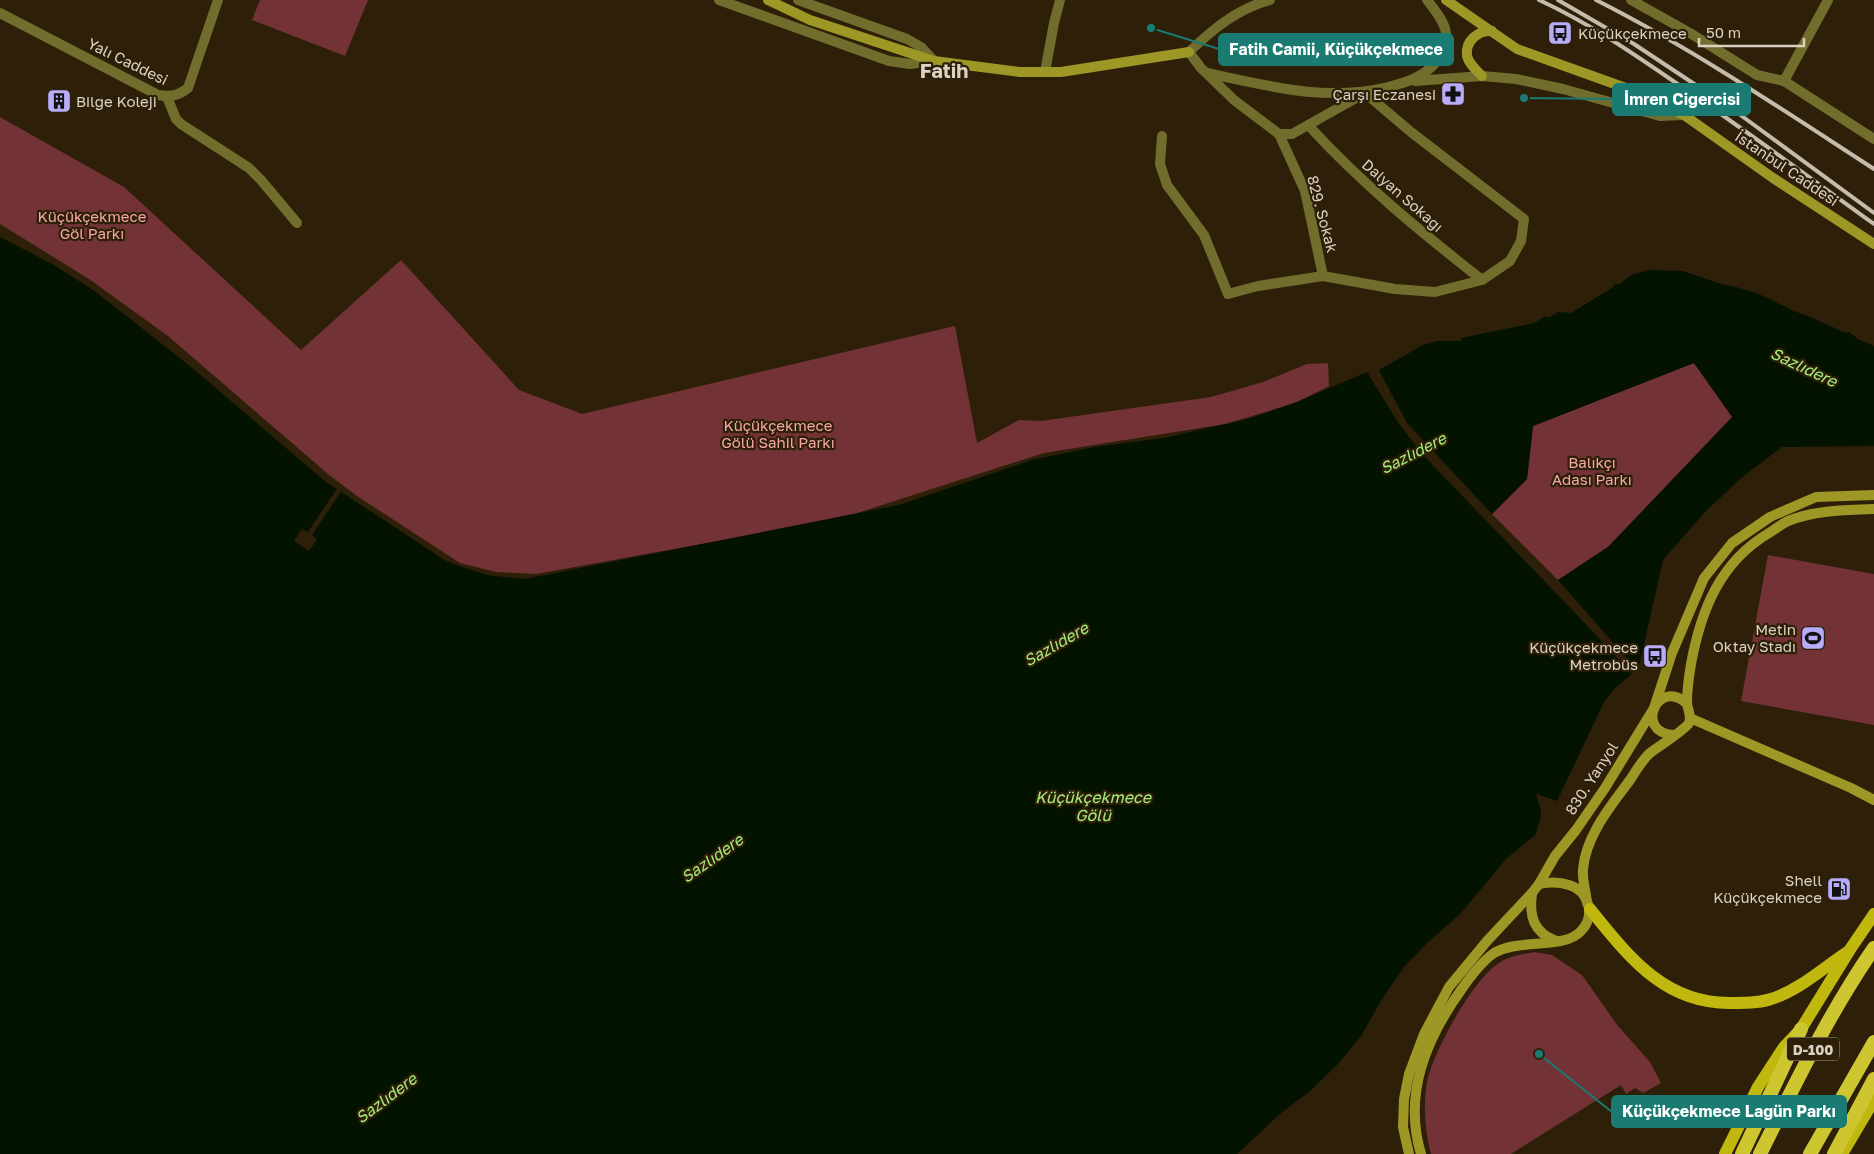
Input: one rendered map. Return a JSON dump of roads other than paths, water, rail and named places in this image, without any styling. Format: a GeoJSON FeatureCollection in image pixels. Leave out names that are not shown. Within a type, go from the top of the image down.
{"type":"FeatureCollection","features":[{"type":"Feature","properties":{"kind":"highway","name":"D-100"},"geometry":{"type":"LineString","coordinates":[[1760,1154],[1819,1038],[1853,979],[1874,948]]}},
{"type":"Feature","properties":{"kind":"highway"},"geometry":{"type":"LineString","coordinates":[[1742,1154],[1801,1029]]}},
{"type":"Feature","properties":{"kind":"highway","name":"D-100"},"geometry":{"type":"LineString","coordinates":[[1810,1154],[1874,1042]]}},
{"type":"Feature","properties":{"kind":"highway"},"geometry":{"type":"LineString","coordinates":[[1834,1154],[1874,1079]]}},
{"type":"Feature","properties":{"kind":"main road"},"geometry":{"type":"LineString","coordinates":[[768,0],[810,20],[934,61],[1020,72],[1061,72],[1189,52]]}},
{"type":"Feature","properties":{"kind":"main road","name":"İstanbul Caddesi"},"geometry":{"type":"LineString","coordinates":[[1446,0],[1517,48],[1636,92],[1684,115],[1774,178],[1874,244]]}},
{"type":"Feature","properties":{"kind":"main road"},"geometry":{"type":"LineString","coordinates":[[1482,76],[1473,68],[1467,57],[1468,45],[1475,35],[1485,30],[1492,30]]}},
{"type":"Feature","properties":{"kind":"main road","name":"830. Yanyol"},"geometry":{"type":"LineString","coordinates":[[1409,1154],[1403,1127],[1404,1099],[1409,1074],[1424,1034],[1448,987],[1487,941],[1532,893],[1554,856],[1576,830],[1605,788],[1654,708],[1672,653],[1704,578],[1732,543],[1770,517],[1816,497],[1874,495]]}},
{"type":"Feature","properties":{"kind":"main road"},"geometry":{"type":"LineString","coordinates":[[1421,1154],[1417,1140],[1414,1101],[1419,1074],[1444,1014],[1470,978],[1494,953],[1513,946],[1569,939],[1580,932],[1587,922],[1589,906],[1583,870],[1587,848],[1601,821],[1648,754],[1685,729],[1690,718],[1687,704],[1696,635],[1711,596],[1729,565],[1752,543],[1788,521],[1809,515],[1843,510],[1874,509]]}},
{"type":"Feature","properties":{"kind":"main road"},"geometry":{"type":"LineString","coordinates":[[1674,735],[1662,733],[1654,724],[1652,719],[1654,708],[1657,702],[1668,697],[1680,699],[1687,704]]}},
{"type":"Feature","properties":{"kind":"main road"},"geometry":{"type":"LineString","coordinates":[[1690,718],[1851,788],[1874,800]]}},
{"type":"Feature","properties":{"kind":"main road"},"geometry":{"type":"LineString","coordinates":[[1539,884],[1548,882],[1577,888],[1589,906],[1644,971],[1676,991],[1703,1001],[1740,1003],[1770,999],[1798,986],[1849,951]]}},
{"type":"Feature","properties":{"kind":"main road"},"geometry":{"type":"LineString","coordinates":[[1532,893],[1531,911],[1536,927],[1542,933],[1557,941]]}},
{"type":"Feature","properties":{"kind":"main road"},"geometry":{"type":"LineString","coordinates":[[1725,1154],[1758,1087],[1784,1047],[1801,1029],[1874,914]]}},
{"type":"Feature","properties":{"kind":"main road"},"geometry":{"type":"LineString","coordinates":[[1842,1154],[1874,1100]]}},
{"type":"Feature","properties":{"kind":"street","name":"Yalı Caddesi"},"geometry":{"type":"LineString","coordinates":[[0,13],[158,95],[167,97],[179,95],[188,88],[218,0]]}},
{"type":"Feature","properties":{"kind":"street"},"geometry":{"type":"LineString","coordinates":[[719,0],[889,60],[910,64],[934,61]]}},
{"type":"Feature","properties":{"kind":"street"},"geometry":{"type":"LineString","coordinates":[[798,0],[906,39],[921,47],[934,61]]}},
{"type":"Feature","properties":{"kind":"street"},"geometry":{"type":"LineString","coordinates":[[1045,72],[1060,0]]}},
{"type":"Feature","properties":{"kind":"street"},"geometry":{"type":"LineString","coordinates":[[1270,0],[1234,14],[1221,23],[1189,52],[1234,100],[1279,134],[1292,134],[1309,126],[1365,92]]}},
{"type":"Feature","properties":{"kind":"street"},"geometry":{"type":"LineString","coordinates":[[1411,81],[1426,73],[1433,66],[1442,55],[1447,42],[1445,26],[1427,0]]}},
{"type":"Feature","properties":{"kind":"street"},"geometry":{"type":"LineString","coordinates":[[1631,0],[1690,32],[1756,75],[1784,81],[1874,139]]}},
{"type":"Feature","properties":{"kind":"street"},"geometry":{"type":"LineString","coordinates":[[1784,81],[1828,0]]}},
{"type":"Feature","properties":{"kind":"street"},"geometry":{"type":"LineString","coordinates":[[1207,72],[1290,90],[1319,94],[1365,92],[1411,81],[1482,76],[1516,79],[1563,88],[1660,116],[1684,115]]}},
{"type":"Feature","properties":{"kind":"street"},"geometry":{"type":"LineString","coordinates":[[1162,136],[1160,164],[1167,184],[1204,235],[1228,294],[1258,286],[1323,276],[1395,290],[1435,292],[1482,280],[1510,261],[1521,241],[1524,219],[1412,132],[1365,92]]}},
{"type":"Feature","properties":{"kind":"street"},"geometry":{"type":"LineString","coordinates":[[167,97],[176,119],[181,124],[248,168],[261,180],[297,223]]}},
{"type":"Feature","properties":{"kind":"street","name":"Dalyan Sokağı"},"geometry":{"type":"LineString","coordinates":[[1309,126],[1367,184],[1417,228],[1482,280]]}},
{"type":"Feature","properties":{"kind":"street","name":"829. Sokak"},"geometry":{"type":"LineString","coordinates":[[1279,134],[1304,191],[1323,276]]}},
{"type":"Feature","properties":{"kind":"water","name":"Küçükçekmece Gölü"},"geometry":{"type":"Polygon","coordinates":[[[0,237],[54,265],[96,292],[191,367],[326,482],[446,561],[487,575],[525,579],[899,505],[1032,460],[1094,447],[1164,438],[1248,419],[1297,402],[1367,372],[1397,421],[1421,453],[1632,674],[1617,686],[1604,702],[1557,801],[1536,794],[1541,811],[1535,835],[1506,859],[1460,914],[1427,943],[1404,967],[1382,999],[1361,1036],[1336,1066],[1237,1154],[0,1154],[0,237]]]}},
{"type":"Feature","properties":{"kind":"water"},"geometry":{"type":"Polygon","coordinates":[[[1649,270],[1683,271],[1759,294],[1843,332],[1849,332],[1858,339],[1874,346],[1874,446],[1782,447],[1741,478],[1705,512],[1663,560],[1638,671],[1558,580],[1608,547],[1732,417],[1694,363],[1533,426],[1527,479],[1492,514],[1407,423],[1379,370],[1423,345],[1437,341],[1461,341],[1461,338],[1534,323],[1546,316],[1549,318],[1558,312],[1571,313],[1612,288],[1615,284],[1620,284],[1631,275],[1649,270]]]}},
{"type":"Feature","properties":{"kind":"waterway","name":"Sazlıdere"},"geometry":{"type":"LineString","coordinates":[[1414,452],[1432,443]]}},
{"type":"Feature","properties":{"kind":"railway"},"geometry":{"type":"LineString","coordinates":[[1539,0],[1593,29],[1645,62],[1753,136],[1874,224]]}},
{"type":"Feature","properties":{"kind":"railway"},"geometry":{"type":"LineString","coordinates":[[1558,0],[1634,44],[1735,111],[1874,213]]}},
{"type":"Feature","properties":{"kind":"railway"},"geometry":{"type":"LineString","coordinates":[[1596,0],[1703,59],[1874,169]]}},
{"type":"Feature","properties":{"kind":"place","name":"Fatih Camii, Küçükçekmece"},"geometry":{"type":"Point","coordinates":[1151,28]}},
{"type":"Feature","properties":{"kind":"place","name":"Küçükçekmece"},"geometry":{"type":"Point","coordinates":[1560,33]}},
{"type":"Feature","properties":{"kind":"place","name":"Çarşı Eczanesi"},"geometry":{"type":"Point","coordinates":[1453,94]}},
{"type":"Feature","properties":{"kind":"place","name":"İmren Ciğercisi"},"geometry":{"type":"Point","coordinates":[1524,98]}},
{"type":"Feature","properties":{"kind":"place","name":"Bilge Koleji"},"geometry":{"type":"Point","coordinates":[59,101]}},
{"type":"Feature","properties":{"kind":"place","name":"Metin Oktay Stadı"},"geometry":{"type":"Point","coordinates":[1813,638]}},
{"type":"Feature","properties":{"kind":"place","name":"Küçükçekmece Metrobüs"},"geometry":{"type":"Point","coordinates":[1655,656]}},
{"type":"Feature","properties":{"kind":"place","name":"Shell Küçükçekmece"},"geometry":{"type":"Point","coordinates":[1839,889]}},
{"type":"Feature","properties":{"kind":"place","name":"Küçükçekmece Lagün Parkı"},"geometry":{"type":"Point","coordinates":[1539,1054]}},
{"type":"Feature","properties":{"kind":"district","name":"Fatih"},"geometry":{"type":"Point","coordinates":[944,70]}},
{"type":"Feature","properties":{"kind":"park label","name":"Küçükçekmece Göl Parkı"},"geometry":{"type":"Point","coordinates":[92,224]}},
{"type":"Feature","properties":{"kind":"park label","name":"Küçükçekmece Gölü Sahil Parkı"},"geometry":{"type":"Point","coordinates":[778,434]}},
{"type":"Feature","properties":{"kind":"park label","name":"Balıkçı Adası Parkı"},"geometry":{"type":"Point","coordinates":[1592,470]}}]}
